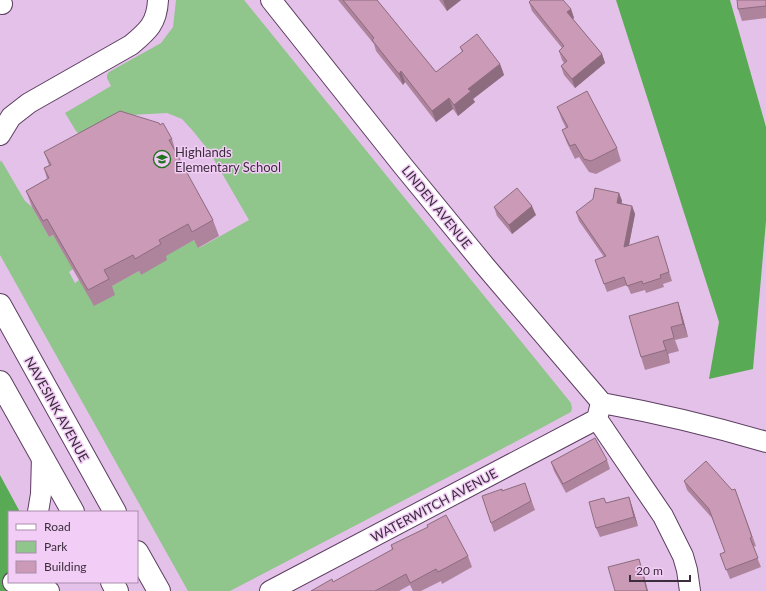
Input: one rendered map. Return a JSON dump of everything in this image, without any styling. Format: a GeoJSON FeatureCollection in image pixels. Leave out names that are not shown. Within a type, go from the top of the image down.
{"type":"FeatureCollection","features":[{"type":"Feature","properties":{"kind":"highway","name":"NAVESINK AVENUE"},"geometry":{"type":"LineString","coordinates":[[0,305],[114,511]]}},
{"type":"Feature","properties":{"kind":"highway"},"geometry":{"type":"LineString","coordinates":[[0,382],[72,511]]}},
{"type":"Feature","properties":{"kind":"highway"},"geometry":{"type":"LineString","coordinates":[[138,554],[159,591]]}},
{"type":"Feature","properties":{"kind":"street"},"geometry":{"type":"LineString","coordinates":[[1,133],[11,117],[29,103],[134,43],[153,23],[157,12],[158,0]]}},
{"type":"Feature","properties":{"kind":"street","name":"LINDEN AVENUE"},"geometry":{"type":"LineString","coordinates":[[277,3],[599,411],[663,516],[683,556],[690,591]]}},
{"type":"Feature","properties":{"kind":"street"},"geometry":{"type":"LineString","coordinates":[[599,411],[632,408],[719,428],[766,442]]}},
{"type":"Feature","properties":{"kind":"street","name":"WATERWITCH AVENUE"},"geometry":{"type":"LineString","coordinates":[[270,591],[599,411]]}},
{"type":"Feature","properties":{"kind":"street"},"geometry":{"type":"LineString","coordinates":[[38,511],[41,494],[42,456]]}},
{"type":"Feature","properties":{"kind":"street"},"geometry":{"type":"LineString","coordinates":[[18,583],[49,591]]}},
{"type":"Feature","properties":{"kind":"green space"},"geometry":{"type":"Polygon","coordinates":[[[176,0],[244,0],[571,403],[572,408],[571,412],[230,591],[188,591],[0,255],[1,160],[25,201],[32,207],[49,237],[53,235],[73,269],[69,272],[75,283],[79,280],[110,287],[139,271],[141,275],[165,256],[194,240],[199,248],[249,220],[209,151],[182,119],[167,113],[131,115],[80,135],[65,113],[111,86],[107,78],[109,72],[161,43],[173,27],[176,0]]]}},
{"type":"Feature","properties":{"kind":"green space"},"geometry":{"type":"Polygon","coordinates":[[[616,0],[730,0],[766,127],[766,221],[753,369],[709,379],[719,322],[616,0]]]}},
{"type":"Feature","properties":{"kind":"green space"},"geometry":{"type":"Polygon","coordinates":[[[0,475],[19,511],[8,511],[8,583],[44,591],[0,591],[0,475]]]}},
{"type":"Feature","properties":{"kind":"building"},"geometry":{"type":"Polygon","coordinates":[[[343,0],[377,0],[436,72],[463,51],[460,47],[477,34],[500,64],[468,89],[471,91],[454,105],[449,98],[432,111],[401,71],[399,74],[372,40],[374,38],[343,0]]]}},
{"type":"Feature","properties":{"kind":"building"},"geometry":{"type":"Polygon","coordinates":[[[531,0],[563,0],[571,9],[567,12],[602,54],[572,79],[561,66],[567,61],[559,51],[564,46],[529,2],[531,0]]]}},
{"type":"Feature","properties":{"kind":"building"},"geometry":{"type":"Polygon","coordinates":[[[737,0],[766,0],[766,6],[738,9],[737,0]]]}},
{"type":"Feature","properties":{"kind":"building"},"geometry":{"type":"Polygon","coordinates":[[[587,91],[617,148],[591,161],[584,159],[575,144],[570,146],[562,130],[568,127],[557,107],[587,91]]]}},
{"type":"Feature","properties":{"kind":"building"},"geometry":{"type":"Polygon","coordinates":[[[120,111],[159,123],[160,125],[163,123],[172,139],[169,140],[213,220],[192,232],[188,224],[159,240],[161,244],[135,259],[133,255],[104,270],[109,279],[88,290],[47,219],[43,221],[26,191],[49,178],[44,168],[51,165],[44,152],[120,111]]]}},
{"type":"Feature","properties":{"kind":"building"},"geometry":{"type":"Polygon","coordinates":[[[517,188],[532,206],[509,225],[494,207],[517,188]]]}},
{"type":"Feature","properties":{"kind":"building"},"geometry":{"type":"Polygon","coordinates":[[[595,188],[619,193],[617,203],[632,206],[624,247],[658,236],[669,272],[660,275],[661,278],[643,284],[642,281],[627,286],[624,277],[604,284],[595,260],[606,256],[576,212],[593,199],[595,188]]]}},
{"type":"Feature","properties":{"kind":"building"},"geometry":{"type":"Polygon","coordinates":[[[678,302],[683,324],[671,327],[674,338],[663,341],[666,350],[641,357],[629,316],[678,302]]]}},
{"type":"Feature","properties":{"kind":"building"},"geometry":{"type":"Polygon","coordinates":[[[595,438],[607,460],[563,484],[551,462],[595,438]]]}},
{"type":"Feature","properties":{"kind":"building"},"geometry":{"type":"Polygon","coordinates":[[[706,461],[732,490],[735,489],[752,537],[750,538],[758,558],[726,570],[720,554],[725,552],[709,509],[684,481],[706,461]]]}},
{"type":"Feature","properties":{"kind":"building"},"geometry":{"type":"Polygon","coordinates":[[[525,483],[531,501],[491,523],[482,496],[525,483]]]}},
{"type":"Feature","properties":{"kind":"building"},"geometry":{"type":"Polygon","coordinates":[[[629,497],[634,517],[596,528],[589,502],[604,498],[606,503],[629,497]]]}},
{"type":"Feature","properties":{"kind":"building"},"geometry":{"type":"Polygon","coordinates":[[[446,515],[468,556],[438,572],[436,569],[410,583],[406,574],[375,591],[311,591],[332,579],[333,582],[393,549],[391,545],[428,527],[427,525],[446,515]]]}},
{"type":"Feature","properties":{"kind":"building"},"geometry":{"type":"Polygon","coordinates":[[[639,559],[647,591],[615,591],[608,567],[639,559]]]}},
{"type":"Feature","properties":{"kind":"place","name":"Highlands Elementary School"},"geometry":{"type":"Point","coordinates":[162,159]}}]}
